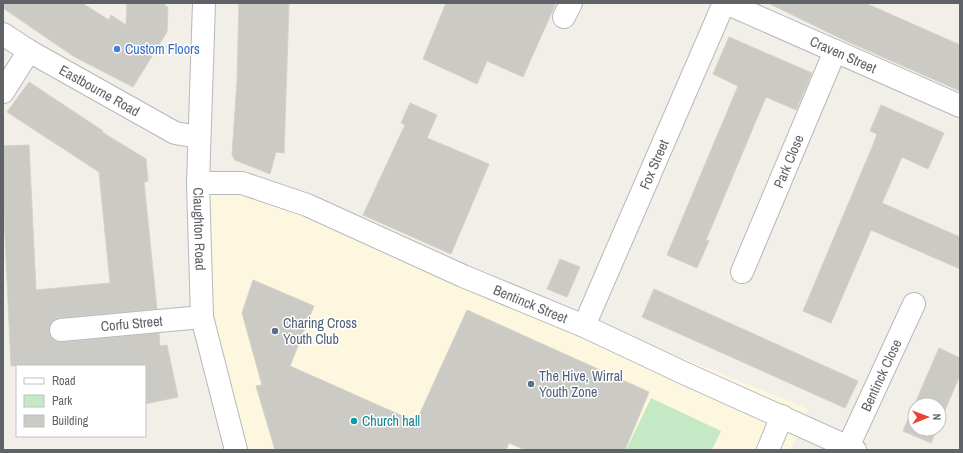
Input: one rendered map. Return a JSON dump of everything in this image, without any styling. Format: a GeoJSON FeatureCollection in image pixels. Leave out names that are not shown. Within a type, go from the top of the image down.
{"type":"FeatureCollection","features":[{"type":"Feature","properties":{"kind":"street","name":"Claughton Road"},"geometry":{"type":"LineString","coordinates":[[204,3],[198,183],[202,317],[236,450]]}},
{"type":"Feature","properties":{"kind":"street","name":"Craven Street"},"geometry":{"type":"LineString","coordinates":[[725,3],[960,106]]}},
{"type":"Feature","properties":{"kind":"street","name":"Fox Street"},"geometry":{"type":"LineString","coordinates":[[584,326],[725,3]]}},
{"type":"Feature","properties":{"kind":"street","name":"Eastbourne Road"},"geometry":{"type":"LineString","coordinates":[[3,34],[29,52],[175,133],[199,137]]}},
{"type":"Feature","properties":{"kind":"street","name":"Park Close"},"geometry":{"type":"LineString","coordinates":[[742,272],[835,51]]}},
{"type":"Feature","properties":{"kind":"street"},"geometry":{"type":"LineString","coordinates":[[3,92],[29,52]]}},
{"type":"Feature","properties":{"kind":"street","name":"Bentinck Street"},"geometry":{"type":"LineString","coordinates":[[198,183],[242,183],[307,205],[463,276],[584,326],[686,374],[851,448]]}},
{"type":"Feature","properties":{"kind":"street","name":"Bentinck Close"},"geometry":{"type":"LineString","coordinates":[[851,448],[914,304]]}},
{"type":"Feature","properties":{"kind":"street","name":"Corfu Street"},"geometry":{"type":"LineString","coordinates":[[61,330],[202,317]]}},
{"type":"Feature","properties":{"kind":"street"},"geometry":{"type":"LineString","coordinates":[[768,450],[782,416]]}},
{"type":"Feature","properties":{"kind":"shaded area"},"geometry":{"type":"Polygon","coordinates":[[[198,183],[337,218],[808,409],[791,450],[236,450],[202,317],[198,183]]]}},
{"type":"Feature","properties":{"kind":"green space"},"geometry":{"type":"Polygon","coordinates":[[[651,398],[721,431],[712,450],[626,450],[651,398]]]}},
{"type":"Feature","properties":{"kind":"building"},"geometry":{"type":"Polygon","coordinates":[[[3,3],[82,3],[109,20],[111,15],[126,25],[127,3],[165,3],[165,6],[168,7],[167,32],[133,87],[73,56],[3,8],[3,3]]]}},
{"type":"Feature","properties":{"kind":"building"},"geometry":{"type":"Polygon","coordinates":[[[239,3],[289,3],[284,153],[276,152],[270,174],[235,160],[232,155],[237,81],[239,3]]]}},
{"type":"Feature","properties":{"kind":"building"},"geometry":{"type":"Polygon","coordinates":[[[446,3],[556,3],[523,77],[487,61],[477,84],[423,59],[446,3]]]}},
{"type":"Feature","properties":{"kind":"building"},"geometry":{"type":"Polygon","coordinates":[[[768,3],[865,3],[960,45],[960,91],[844,40],[768,3]]]}},
{"type":"Feature","properties":{"kind":"building"},"geometry":{"type":"Polygon","coordinates":[[[729,37],[812,73],[796,110],[766,97],[706,240],[709,241],[697,268],[667,255],[738,86],[713,74],[729,37]]]}},
{"type":"Feature","properties":{"kind":"building"},"geometry":{"type":"Polygon","coordinates":[[[29,82],[103,131],[102,132],[146,159],[148,181],[144,182],[157,309],[59,318],[54,320],[50,325],[49,332],[55,341],[62,342],[159,333],[160,346],[167,345],[178,397],[146,404],[146,365],[11,366],[3,195],[3,146],[29,145],[36,290],[110,283],[99,172],[7,112],[29,82]]]}},
{"type":"Feature","properties":{"kind":"building"},"geometry":{"type":"Polygon","coordinates":[[[410,103],[437,115],[427,138],[489,164],[451,254],[363,215],[405,125],[401,123],[410,103]]]}},
{"type":"Feature","properties":{"kind":"building"},"geometry":{"type":"Polygon","coordinates":[[[881,105],[944,133],[928,169],[902,157],[882,203],[960,237],[960,269],[871,230],[831,323],[803,311],[873,145],[877,134],[870,131],[881,105]]]}},
{"type":"Feature","properties":{"kind":"building"},"geometry":{"type":"Polygon","coordinates":[[[560,259],[580,267],[567,297],[547,289],[560,259]]]}},
{"type":"Feature","properties":{"kind":"building","name":"The Hive, Wirral Youth Zone"},"geometry":{"type":"Polygon","coordinates":[[[253,280],[314,306],[290,366],[416,422],[467,310],[649,392],[625,450],[525,450],[509,443],[506,450],[275,450],[256,386],[262,385],[242,313],[253,280]]]}},
{"type":"Feature","properties":{"kind":"building"},"geometry":{"type":"Polygon","coordinates":[[[654,289],[858,381],[845,408],[642,317],[654,289]]]}},
{"type":"Feature","properties":{"kind":"building"},"geometry":{"type":"Polygon","coordinates":[[[939,348],[960,358],[960,375],[947,405],[947,397],[918,397],[939,348]]]}},
{"type":"Feature","properties":{"kind":"building"},"geometry":{"type":"Polygon","coordinates":[[[907,422],[907,433],[903,431],[907,422]]]}},
{"type":"Feature","properties":{"kind":"building"},"geometry":{"type":"Polygon","coordinates":[[[917,437],[934,437],[931,443],[917,437]]]}},
{"type":"Feature","properties":{"kind":"place","name":"Custom Floors"},"geometry":{"type":"Point","coordinates":[117,49]}},
{"type":"Feature","properties":{"kind":"place","name":"Charing Cross Youth Club"},"geometry":{"type":"Point","coordinates":[275,331]}},
{"type":"Feature","properties":{"kind":"place","name":"The Hive, Wirral Youth Zone"},"geometry":{"type":"Point","coordinates":[531,384]}},
{"type":"Feature","properties":{"kind":"place","name":"Church hall"},"geometry":{"type":"Point","coordinates":[354,421]}}]}
